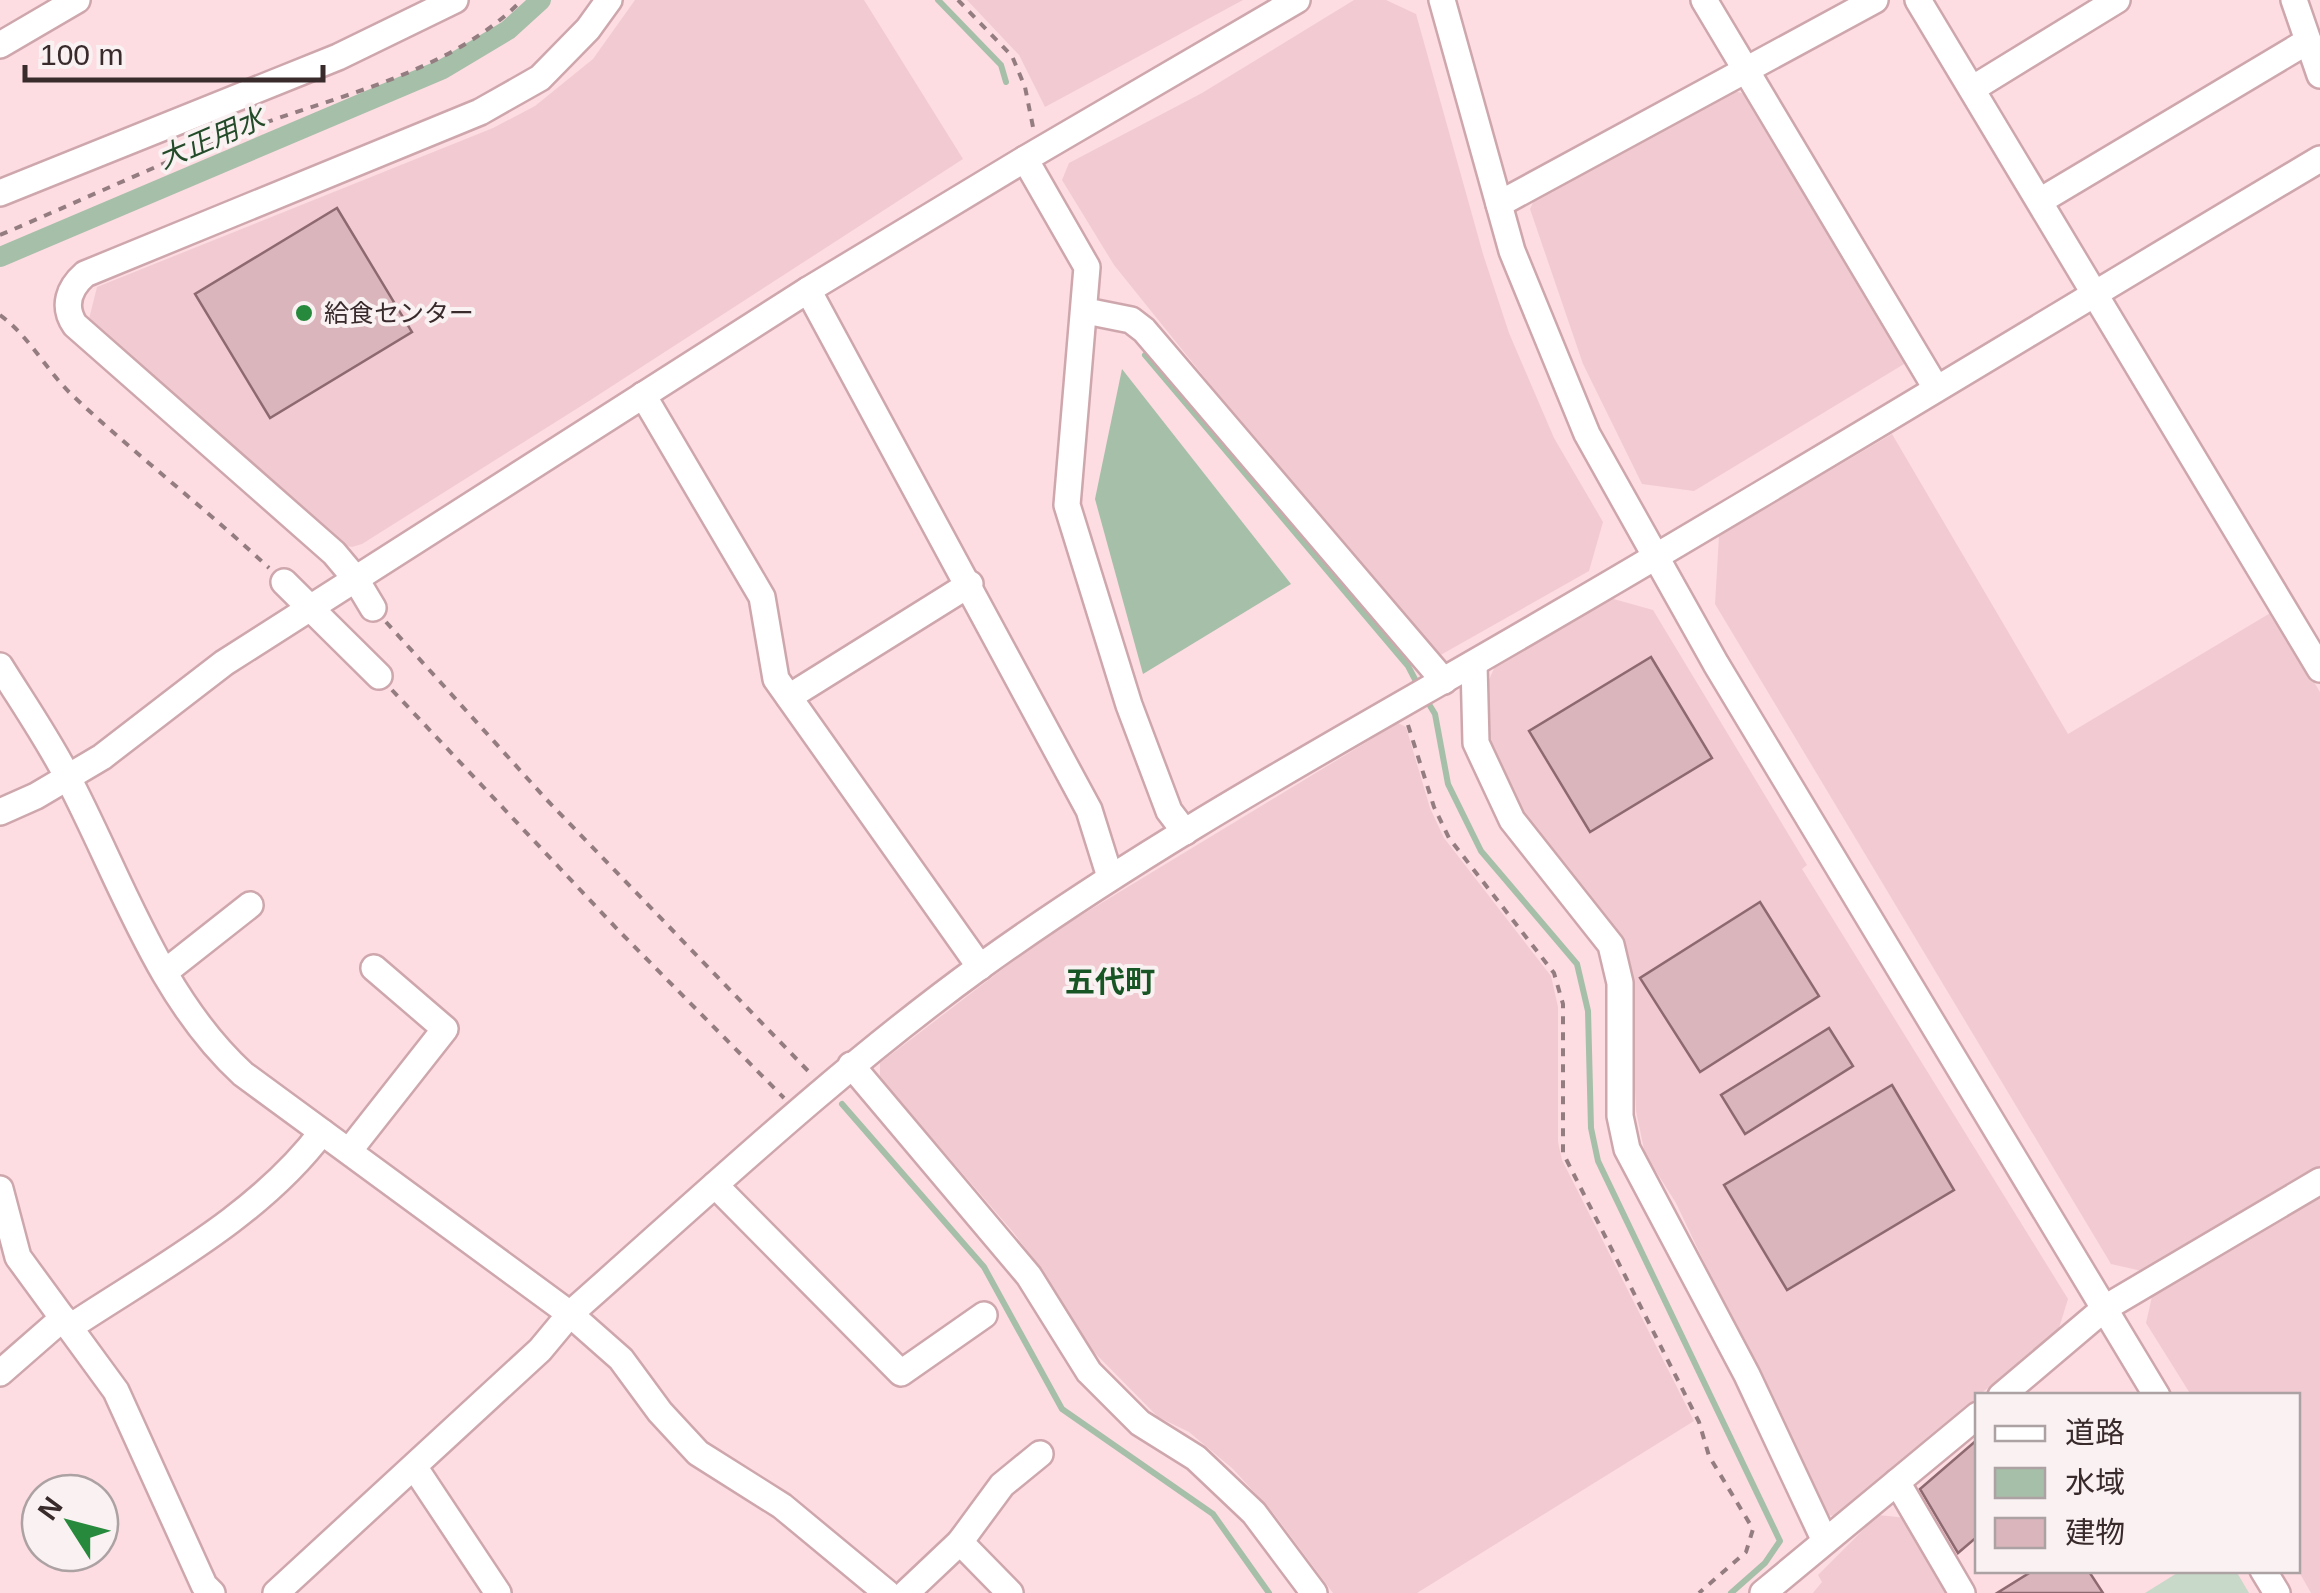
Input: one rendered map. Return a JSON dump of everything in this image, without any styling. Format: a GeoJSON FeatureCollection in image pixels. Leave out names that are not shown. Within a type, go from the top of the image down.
{"type":"FeatureCollection","features":[{"type":"Feature","properties":{"kind":"street"},"geometry":{"type":"LineString","coordinates":[[0,45],[77,0]]}},
{"type":"Feature","properties":{"kind":"street"},"geometry":{"type":"LineString","coordinates":[[0,193],[338,57],[455,0]]}},
{"type":"Feature","properties":{"kind":"street"},"geometry":{"type":"LineString","coordinates":[[373,608],[334,553],[76,325],[68,310],[74,284],[85,274],[480,112],[540,78],[588,29],[608,0]]}},
{"type":"Feature","properties":{"kind":"street"},"geometry":{"type":"LineString","coordinates":[[0,812],[68,778],[224,663],[808,290],[1297,0]]}},
{"type":"Feature","properties":{"kind":"street"},"geometry":{"type":"LineString","coordinates":[[1442,0],[1512,251],[1587,434],[1716,664],[2155,1393]]}},
{"type":"Feature","properties":{"kind":"street"},"geometry":{"type":"LineString","coordinates":[[1704,0],[1936,388]]}},
{"type":"Feature","properties":{"kind":"street"},"geometry":{"type":"LineString","coordinates":[[1499,204],[1875,0]]}},
{"type":"Feature","properties":{"kind":"street"},"geometry":{"type":"LineString","coordinates":[[1918,0],[2320,668]]}},
{"type":"Feature","properties":{"kind":"street"},"geometry":{"type":"LineString","coordinates":[[1972,89],[2117,0]]}},
{"type":"Feature","properties":{"kind":"street"},"geometry":{"type":"LineString","coordinates":[[2294,0],[2320,76]]}},
{"type":"Feature","properties":{"kind":"street"},"geometry":{"type":"LineString","coordinates":[[2040,201],[2308,41]]}},
{"type":"Feature","properties":{"kind":"street"},"geometry":{"type":"LineString","coordinates":[[1025,158],[1086,260],[1086,311],[1067,505],[1129,705],[1169,811],[1185,832]]}},
{"type":"Feature","properties":{"kind":"street"},"geometry":{"type":"LineString","coordinates":[[276,1593],[540,1350],[570,1314],[797,1112],[980,967],[1110,877],[1656,557],[2320,159]]}},
{"type":"Feature","properties":{"kind":"street"},"geometry":{"type":"LineString","coordinates":[[808,290],[1089,810],[1110,877]]}},
{"type":"Feature","properties":{"kind":"street"},"geometry":{"type":"LineString","coordinates":[[1086,311],[1132,320],[1144,330],[1444,681]]}},
{"type":"Feature","properties":{"kind":"street"},"geometry":{"type":"LineString","coordinates":[[643,395],[762,597],[776,679],[980,967]]}},
{"type":"Feature","properties":{"kind":"street"},"geometry":{"type":"LineString","coordinates":[[284,582],[379,676]]}},
{"type":"Feature","properties":{"kind":"street"},"geometry":{"type":"LineString","coordinates":[[788,697],[970,584]]}},
{"type":"Feature","properties":{"kind":"street"},"geometry":{"type":"LineString","coordinates":[[1474,664],[1476,743],[1512,820],[1611,945],[1620,983],[1620,1116],[1626,1148],[1747,1376],[1824,1539]]}},
{"type":"Feature","properties":{"kind":"street"},"geometry":{"type":"LineString","coordinates":[[0,666],[68,778],[181,1003],[214,1047],[244,1074],[570,1314],[621,1359],[660,1412],[698,1452],[782,1506],[887,1593]]}},
{"type":"Feature","properties":{"kind":"street"},"geometry":{"type":"LineString","coordinates":[[165,972],[250,905]]}},
{"type":"Feature","properties":{"kind":"street"},"geometry":{"type":"LineString","coordinates":[[349,1152],[444,1029],[374,968]]}},
{"type":"Feature","properties":{"kind":"street"},"geometry":{"type":"LineString","coordinates":[[852,1065],[1018,1263],[1089,1372],[1140,1423],[1196,1458],[1254,1512],[1314,1593]]}},
{"type":"Feature","properties":{"kind":"street"},"geometry":{"type":"LineString","coordinates":[[0,1373],[66,1323],[194,1245],[268,1190],[322,1132]]}},
{"type":"Feature","properties":{"kind":"street"},"geometry":{"type":"LineString","coordinates":[[2004,1393],[2106,1308],[2320,1181]]}},
{"type":"Feature","properties":{"kind":"street"},"geometry":{"type":"LineString","coordinates":[[715,1185],[902,1373],[984,1315]]}},
{"type":"Feature","properties":{"kind":"street"},"geometry":{"type":"LineString","coordinates":[[0,1189],[18,1257],[116,1392],[204,1584],[212,1593]]}},
{"type":"Feature","properties":{"kind":"street"},"geometry":{"type":"LineString","coordinates":[[1763,1593],[1975,1417]]}},
{"type":"Feature","properties":{"kind":"street"},"geometry":{"type":"LineString","coordinates":[[906,1593],[960,1542],[1002,1485],[1040,1454]]}},
{"type":"Feature","properties":{"kind":"street"},"geometry":{"type":"LineString","coordinates":[[415,1468],[498,1593]]}},
{"type":"Feature","properties":{"kind":"street"},"geometry":{"type":"LineString","coordinates":[[1897,1482],[1962,1593]]}},
{"type":"Feature","properties":{"kind":"street"},"geometry":{"type":"LineString","coordinates":[[960,1542],[1010,1593]]}},
{"type":"Feature","properties":{"kind":"path"},"geometry":{"type":"LineString","coordinates":[[0,235],[242,132],[459,50],[497,26],[522,0]]}},
{"type":"Feature","properties":{"kind":"path"},"geometry":{"type":"LineString","coordinates":[[958,0],[1012,56],[1025,87],[1034,128]]}},
{"type":"Feature","properties":{"kind":"path"},"geometry":{"type":"LineString","coordinates":[[0,315],[80,402],[131,450],[210,512],[284,582]]}},
{"type":"Feature","properties":{"kind":"path"},"geometry":{"type":"LineString","coordinates":[[373,608],[546,799],[825,1088]]}},
{"type":"Feature","properties":{"kind":"path"},"geometry":{"type":"LineString","coordinates":[[379,676],[619,931],[797,1112]]}},
{"type":"Feature","properties":{"kind":"path"},"geometry":{"type":"LineString","coordinates":[[1402,706],[1434,807],[1449,838],[1554,973],[1563,1004],[1563,1152],[1699,1422],[1709,1456],[1753,1529],[1746,1552],[1699,1593]]}},
{"type":"Feature","properties":{"kind":"shaded area"},"geometry":{"type":"Polygon","coordinates":[[[635,0],[864,0],[963,159],[589,401],[352,547],[341,545],[89,319],[97,287],[493,128],[535,106],[593,59],[635,0]]]}},
{"type":"Feature","properties":{"kind":"shaded area"},"geometry":{"type":"Polygon","coordinates":[[[967,0],[1243,0],[1045,107],[1019,55],[967,0]]]}},
{"type":"Feature","properties":{"kind":"shaded area"},"geometry":{"type":"Polygon","coordinates":[[[1354,0],[1386,0],[1416,14],[1509,333],[1554,438],[1603,522],[1589,571],[1437,657],[1278,469],[1114,265],[1062,180],[1069,163],[1202,93],[1354,0]]]}},
{"type":"Feature","properties":{"kind":"shaded area"},"geometry":{"type":"Polygon","coordinates":[[[1734,91],[1749,95],[1909,361],[1694,491],[1642,484],[1583,364],[1530,209],[1535,198],[1734,91]]]}},
{"type":"Feature","properties":{"kind":"shaded area"},"geometry":{"type":"Polygon","coordinates":[[[1892,434],[2068,734],[2272,612],[2320,692],[2320,1166],[2142,1271],[2111,1264],[1715,604],[1719,536],[1892,434]]]}},
{"type":"Feature","properties":{"kind":"shaded area"},"geometry":{"type":"Polygon","coordinates":[[[1610,598],[1653,610],[1807,865],[1802,869],[2068,1299],[2059,1328],[1982,1393],[1975,1393],[1975,1399],[1836,1516],[1824,1515],[1676,1203],[1645,1154],[1636,1111],[1629,957],[1614,926],[1529,823],[1490,739],[1488,682],[1496,664],[1610,598]]]}},
{"type":"Feature","properties":{"kind":"shaded area"},"geometry":{"type":"Polygon","coordinates":[[[1398,723],[1406,727],[1430,808],[1444,838],[1551,976],[1558,1007],[1558,1142],[1562,1160],[1694,1421],[1417,1593],[1333,1593],[1274,1514],[1233,1469],[1189,1432],[1158,1417],[1084,1342],[1042,1270],[1013,1232],[880,1078],[880,1063],[1042,939],[1398,723]]]}},
{"type":"Feature","properties":{"kind":"shaded area"},"geometry":{"type":"Polygon","coordinates":[[[2320,1194],[2320,1593],[2311,1593],[2300,1573],[2300,1393],[2190,1393],[2146,1323],[2153,1292],[2320,1194]]]}},
{"type":"Feature","properties":{"kind":"shaded area"},"geometry":{"type":"Polygon","coordinates":[[[1878,1515],[1907,1518],[1951,1593],[1813,1593],[1822,1582],[1818,1575],[1878,1515]]]}},
{"type":"Feature","properties":{"kind":"shaded area"},"geometry":{"type":"Polygon","coordinates":[[[2177,1573],[2237,1573],[2249,1593],[2145,1593],[2177,1573]]]}},
{"type":"Feature","properties":{"kind":"water"},"geometry":{"type":"Polygon","coordinates":[[[1122,369],[1291,584],[1143,674],[1095,499],[1122,369]]]}},
{"type":"Feature","properties":{"kind":"building","name":"給食センター"},"geometry":{"type":"Polygon","coordinates":[[[337,208],[412,332],[270,418],[195,294],[337,208]]]}},
{"type":"Feature","properties":{"kind":"building"},"geometry":{"type":"Polygon","coordinates":[[[1651,657],[1712,758],[1590,832],[1529,731],[1651,657]]]}},
{"type":"Feature","properties":{"kind":"building"},"geometry":{"type":"Polygon","coordinates":[[[1760,902],[1819,996],[1700,1072],[1640,978],[1760,902]]]}},
{"type":"Feature","properties":{"kind":"building"},"geometry":{"type":"Polygon","coordinates":[[[1829,1028],[1853,1066],[1745,1134],[1721,1095],[1829,1028]]]}},
{"type":"Feature","properties":{"kind":"building"},"geometry":{"type":"Polygon","coordinates":[[[1892,1085],[1954,1190],[1787,1290],[1724,1185],[1892,1085]]]}},
{"type":"Feature","properties":{"kind":"building"},"geometry":{"type":"Polygon","coordinates":[[[1975,1442],[1975,1539],[1958,1553],[1920,1489],[1975,1442]]]}},
{"type":"Feature","properties":{"kind":"building"},"geometry":{"type":"Polygon","coordinates":[[[2029,1573],[2090,1573],[2103,1593],[1997,1593],[2029,1573]]]}},
{"type":"Feature","properties":{"kind":"waterway","name":"大正用水"},"geometry":{"type":"LineString","coordinates":[[0,257],[443,69],[508,30],[541,0]]}},
{"type":"Feature","properties":{"kind":"waterway"},"geometry":{"type":"LineString","coordinates":[[938,0],[1001,65],[1006,82]]}},
{"type":"Feature","properties":{"kind":"waterway"},"geometry":{"type":"LineString","coordinates":[[1145,355],[1408,666],[1418,685]]}},
{"type":"Feature","properties":{"kind":"waterway"},"geometry":{"type":"LineString","coordinates":[[1424,696],[1435,714],[1448,784],[1481,851],[1577,964],[1588,1011],[1591,1128],[1598,1161],[1780,1541],[1765,1563],[1731,1593]]}},
{"type":"Feature","properties":{"kind":"waterway"},"geometry":{"type":"LineString","coordinates":[[842,1104],[984,1267],[1062,1409],[1213,1514],[1269,1593]]}},
{"type":"Feature","properties":{"kind":"place","name":"給食センター"},"geometry":{"type":"Point","coordinates":[304,313]}},
{"type":"Feature","properties":{"kind":"district","name":"五代町"},"geometry":{"type":"Point","coordinates":[1110,982]}}]}
